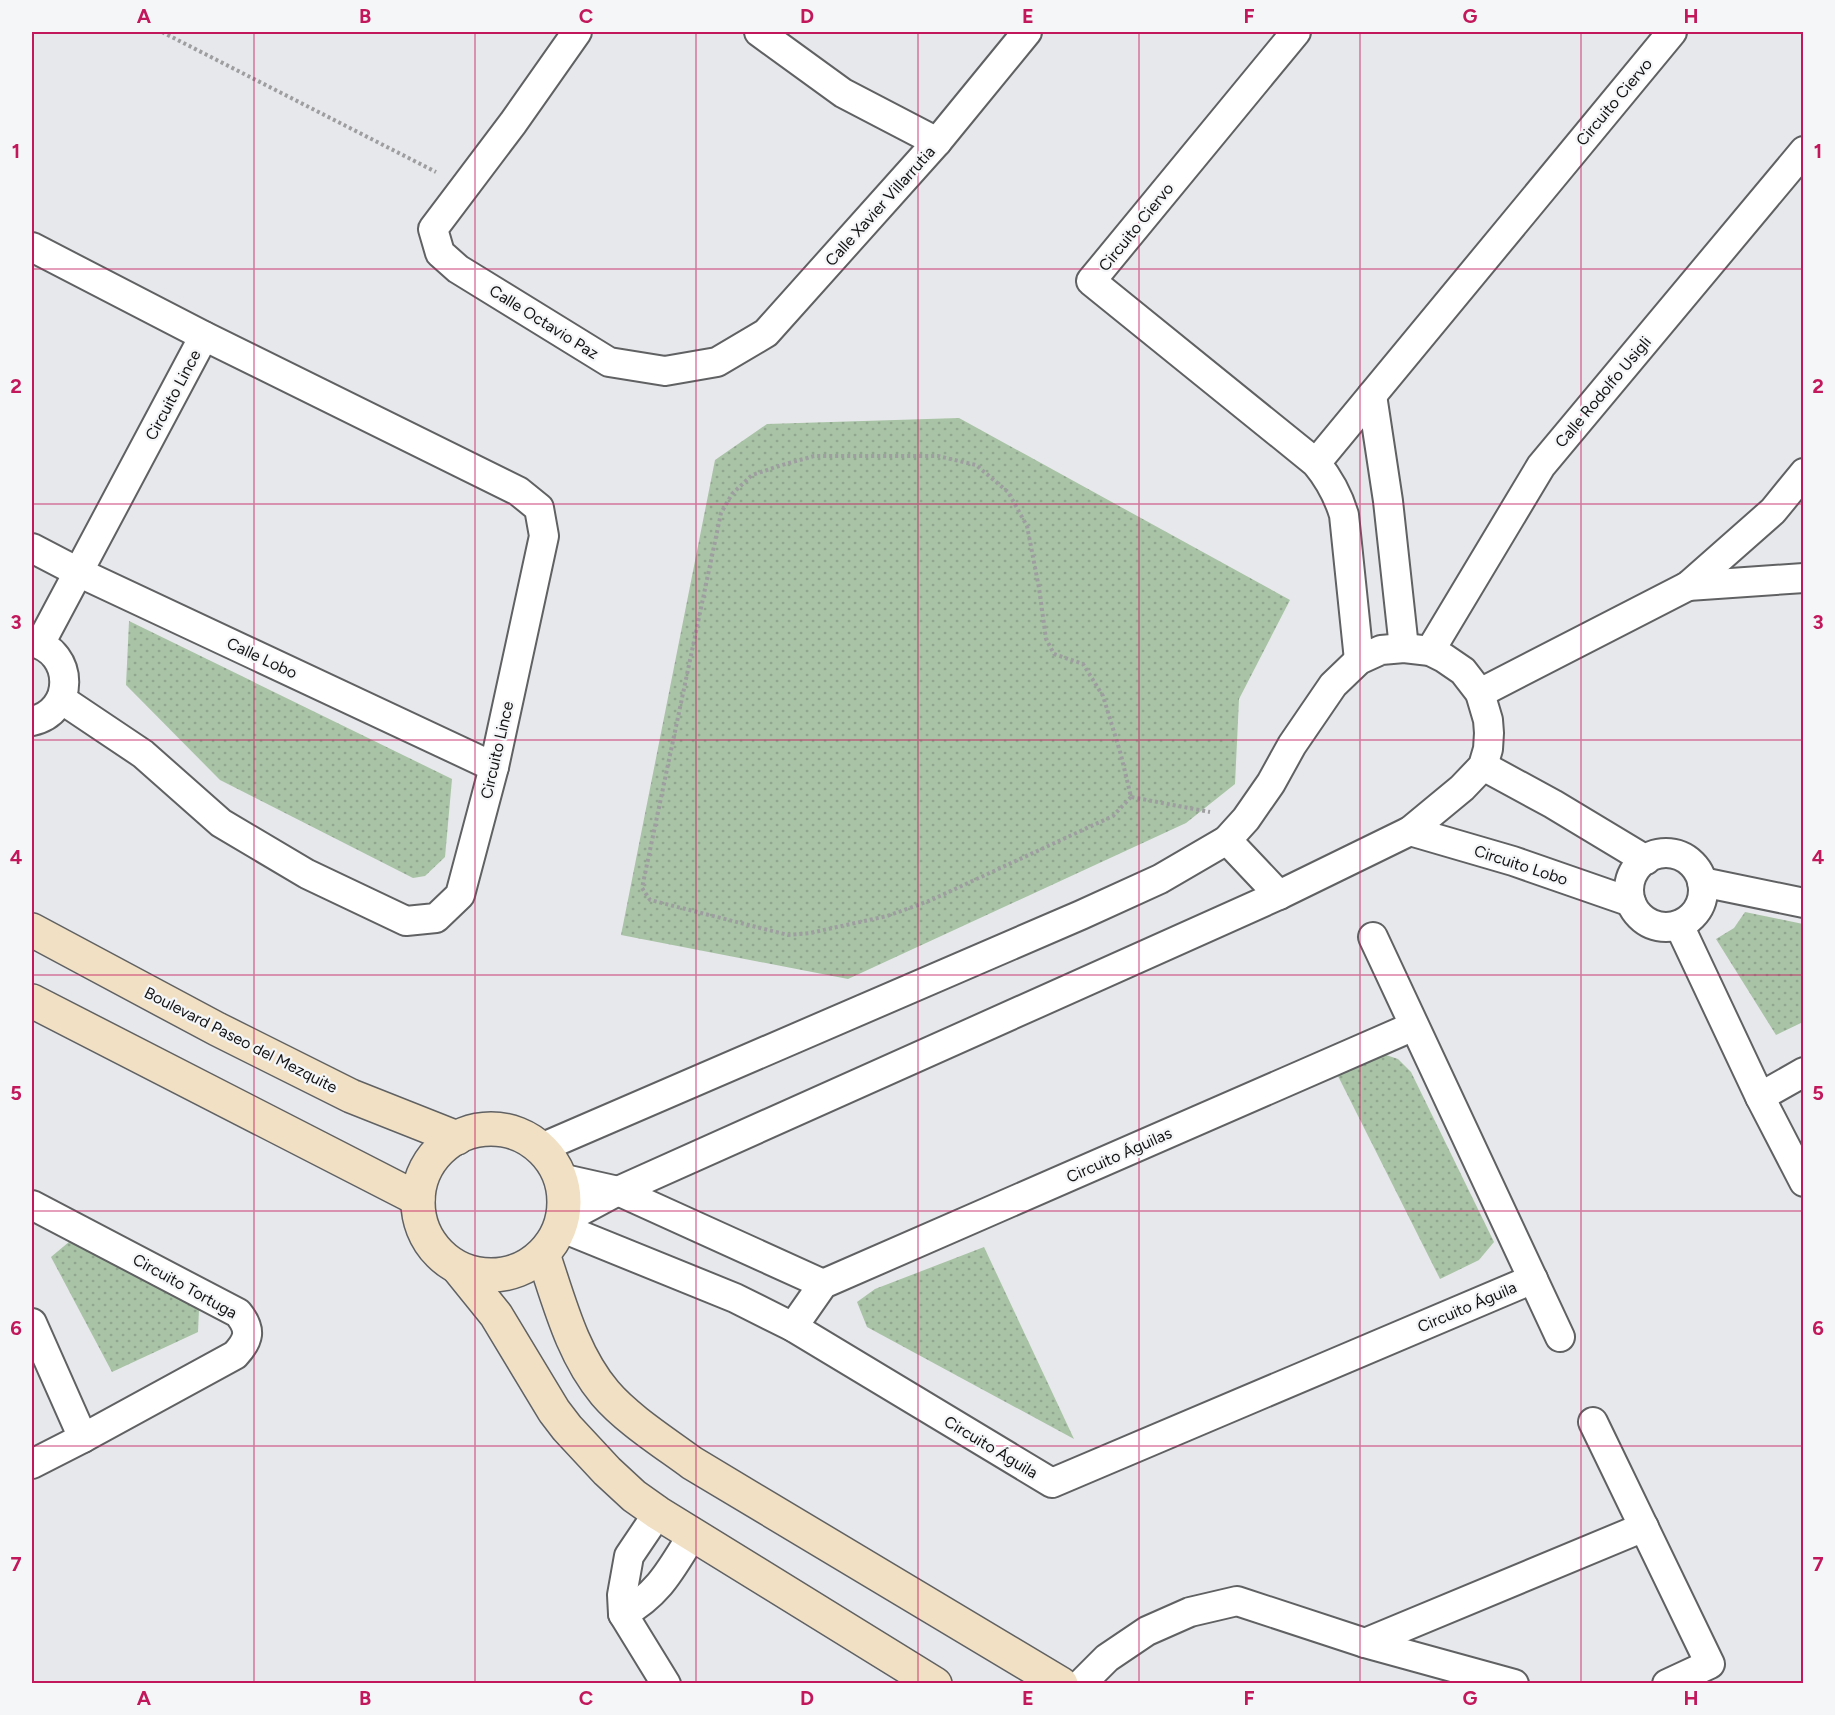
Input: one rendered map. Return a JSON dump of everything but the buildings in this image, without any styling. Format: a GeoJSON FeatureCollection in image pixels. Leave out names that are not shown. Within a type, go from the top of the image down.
{"type":"FeatureCollection","features":[{"type":"Feature","properties":{"kind":"street"},"geometry":{"type":"LineString","coordinates":[[465,187],[577,32]]}},
{"type":"Feature","properties":{"kind":"street"},"geometry":{"type":"LineString","coordinates":[[759,32],[843,93],[937,142]]}},
{"type":"Feature","properties":{"kind":"street","name":"Calle Xavier Villarrutia"},"geometry":{"type":"LineString","coordinates":[[717,362],[766,333],[937,142],[1027,32]]}},
{"type":"Feature","properties":{"kind":"street","name":"Circuito Ciervo"},"geometry":{"type":"LineString","coordinates":[[1296,32],[1091,281],[1316,463],[1329,478],[1344,515],[1359,660]]}},
{"type":"Feature","properties":{"kind":"street","name":"Circuito Ciervo"},"geometry":{"type":"LineString","coordinates":[[1316,463],[1672,32]]}},
{"type":"Feature","properties":{"kind":"street","name":"Calle Rodolfo Usigli"},"geometry":{"type":"LineString","coordinates":[[1417,650],[1541,466],[1803,151]]}},
{"type":"Feature","properties":{"kind":"street","name":"Calle Octavio Paz"},"geometry":{"type":"LineString","coordinates":[[465,187],[433,229],[440,253],[458,269],[609,362],[665,371],[717,362]]}},
{"type":"Feature","properties":{"kind":"street","name":"Circuito Lince"},"geometry":{"type":"LineString","coordinates":[[32,247],[204,336],[518,490],[539,508],[544,536],[494,767],[460,895],[436,918],[406,921],[307,874],[221,823],[143,754],[46,712]]}},
{"type":"Feature","properties":{"kind":"street","name":"Circuito Lince"},"geometry":{"type":"LineString","coordinates":[[36,643],[78,572],[204,336]]}},
{"type":"Feature","properties":{"kind":"street"},"geometry":{"type":"LineString","coordinates":[[1372,395],[1388,501],[1417,650]]}},
{"type":"Feature","properties":{"kind":"street"},"geometry":{"type":"LineString","coordinates":[[1480,693],[1688,586],[1773,511],[1803,473]]}},
{"type":"Feature","properties":{"kind":"street","name":"Calle Lobo"},"geometry":{"type":"LineString","coordinates":[[32,548],[78,572],[494,767]]}},
{"type":"Feature","properties":{"kind":"street"},"geometry":{"type":"LineString","coordinates":[[1688,586],[1803,578]]}},
{"type":"Feature","properties":{"kind":"street"},"geometry":{"type":"LineString","coordinates":[[32,743],[46,712],[64,687],[64,674],[59,661],[51,651],[36,643]]}},
{"type":"Feature","properties":{"kind":"street"},"geometry":{"type":"LineString","coordinates":[[541,1148],[1081,915],[1160,879],[1227,840],[1246,819],[1271,783],[1292,746],[1333,684],[1359,660],[1381,650],[1417,650],[1444,658],[1462,671],[1480,693],[1490,733],[1483,766],[1462,788],[1410,831],[1279,895],[618,1191],[561,1224]]}},
{"type":"Feature","properties":{"kind":"street"},"geometry":{"type":"LineString","coordinates":[[1483,766],[1553,804],[1646,860]]}},
{"type":"Feature","properties":{"kind":"street","name":"Circuito Lobo"},"geometry":{"type":"LineString","coordinates":[[1410,831],[1513,861],[1631,902],[1636,913],[1656,926],[1679,925]]}},
{"type":"Feature","properties":{"kind":"street"},"geometry":{"type":"LineString","coordinates":[[1227,840],[1279,895]]}},
{"type":"Feature","properties":{"kind":"street"},"geometry":{"type":"LineString","coordinates":[[1631,902],[1630,883],[1639,866],[1657,855],[1669,853],[1681,856],[1691,862],[1698,872],[1702,882],[1701,903],[1696,913],[1679,925],[1803,1182]]}},
{"type":"Feature","properties":{"kind":"street"},"geometry":{"type":"LineString","coordinates":[[1702,882],[1803,903]]}},
{"type":"Feature","properties":{"kind":"street","name":"Boulevard Paseo del Mezquite"},"geometry":{"type":"LineString","coordinates":[[32,930],[217,1029],[351,1096],[457,1138]]}},
{"type":"Feature","properties":{"kind":"street"},"geometry":{"type":"LineString","coordinates":[[1373,937],[1560,1337]]}},
{"type":"Feature","properties":{"kind":"street"},"geometry":{"type":"LineString","coordinates":[[32,1001],[418,1199]]}},
{"type":"Feature","properties":{"kind":"street","name":"Circuito Águilas"},"geometry":{"type":"LineString","coordinates":[[823,1284],[1414,1026]]}},
{"type":"Feature","properties":{"kind":"street"},"geometry":{"type":"LineString","coordinates":[[1760,1097],[1803,1072]]}},
{"type":"Feature","properties":{"kind":"street"},"geometry":{"type":"LineString","coordinates":[[458,1268],[480,1275],[502,1275],[525,1268],[543,1254],[553,1241],[561,1224],[565,1199],[560,1178],[552,1161],[541,1148],[522,1136],[500,1130],[478,1131],[457,1138],[441,1149],[429,1164],[422,1181],[418,1199],[420,1220],[428,1239],[441,1256],[458,1268],[496,1316],[554,1411],[606,1472],[634,1496],[935,1683]]}},
{"type":"Feature","properties":{"kind":"street"},"geometry":{"type":"LineString","coordinates":[[560,1178],[618,1191],[823,1284],[793,1327]]}},
{"type":"Feature","properties":{"kind":"street","name":"Circuito Tortuga"},"geometry":{"type":"LineString","coordinates":[[32,1205],[238,1313],[245,1321],[248,1333],[245,1344],[235,1355],[32,1464]]}},
{"type":"Feature","properties":{"kind":"street","name":"Circuito Águila"},"geometry":{"type":"LineString","coordinates":[[561,1224],[735,1298],[793,1327],[1052,1483],[1533,1279]]}},
{"type":"Feature","properties":{"kind":"street"},"geometry":{"type":"LineString","coordinates":[[543,1254],[581,1357],[607,1395],[645,1428],[692,1463],[1061,1683]]}},
{"type":"Feature","properties":{"kind":"street"},"geometry":{"type":"LineString","coordinates":[[32,1323],[83,1438]]}},
{"type":"Feature","properties":{"kind":"street"},"geometry":{"type":"LineString","coordinates":[[567,1428],[607,1395]]}},
{"type":"Feature","properties":{"kind":"street"},"geometry":{"type":"LineString","coordinates":[[1593,1422],[1710,1664],[1666,1683]]}},
{"type":"Feature","properties":{"kind":"street"},"geometry":{"type":"LineString","coordinates":[[658,1513],[629,1556],[622,1594],[623,1614],[666,1683]]}},
{"type":"Feature","properties":{"kind":"street"},"geometry":{"type":"LineString","coordinates":[[1365,1643],[1644,1527]]}},
{"type":"Feature","properties":{"kind":"street"},"geometry":{"type":"LineString","coordinates":[[623,1614],[640,1605],[654,1592],[693,1534]]}},
{"type":"Feature","properties":{"kind":"street"},"geometry":{"type":"LineString","coordinates":[[1081,1683],[1107,1658],[1146,1631],[1190,1612],[1237,1601],[1365,1643],[1514,1683]]}},
{"type":"Feature","properties":{"kind":"path"},"geometry":{"type":"LineString","coordinates":[[162,32],[465,187]]}},
{"type":"Feature","properties":{"kind":"path"},"geometry":{"type":"LineString","coordinates":[[814,456],[938,456],[976,465],[1008,492],[1027,526],[1046,639],[1054,654],[1083,664],[1102,696],[1121,755],[1131,797],[1113,816],[929,901],[887,916],[810,933],[788,935],[650,900],[642,888],[721,513],[732,494],[752,476],[814,456]]}},
{"type":"Feature","properties":{"kind":"path"},"geometry":{"type":"LineString","coordinates":[[1131,797],[1246,819]]}},
{"type":"Feature","properties":{"kind":"green space"},"geometry":{"type":"Polygon","coordinates":[[[959,418],[1290,600],[1239,699],[1235,784],[1186,823],[848,979],[621,935],[715,460],[767,424],[959,418]]]}},
{"type":"Feature","properties":{"kind":"green space"},"geometry":{"type":"Polygon","coordinates":[[[129,621],[452,779],[445,857],[425,876],[413,878],[220,780],[126,685],[129,621]]]}},
{"type":"Feature","properties":{"kind":"green space"},"geometry":{"type":"Polygon","coordinates":[[[1745,912],[1803,924],[1803,1022],[1776,1035],[1716,939],[1734,928],[1745,912]]]}},
{"type":"Feature","properties":{"kind":"green space"},"geometry":{"type":"Polygon","coordinates":[[[1383,1054],[1398,1059],[1411,1072],[1494,1242],[1479,1260],[1440,1279],[1338,1076],[1383,1054]]]}},
{"type":"Feature","properties":{"kind":"green space"},"geometry":{"type":"Polygon","coordinates":[[[76,1236],[199,1309],[198,1332],[112,1372],[51,1257],[76,1236]]]}},
{"type":"Feature","properties":{"kind":"green space"},"geometry":{"type":"Polygon","coordinates":[[[984,1247],[1074,1439],[867,1327],[857,1302],[875,1289],[984,1247]]]}}]}
